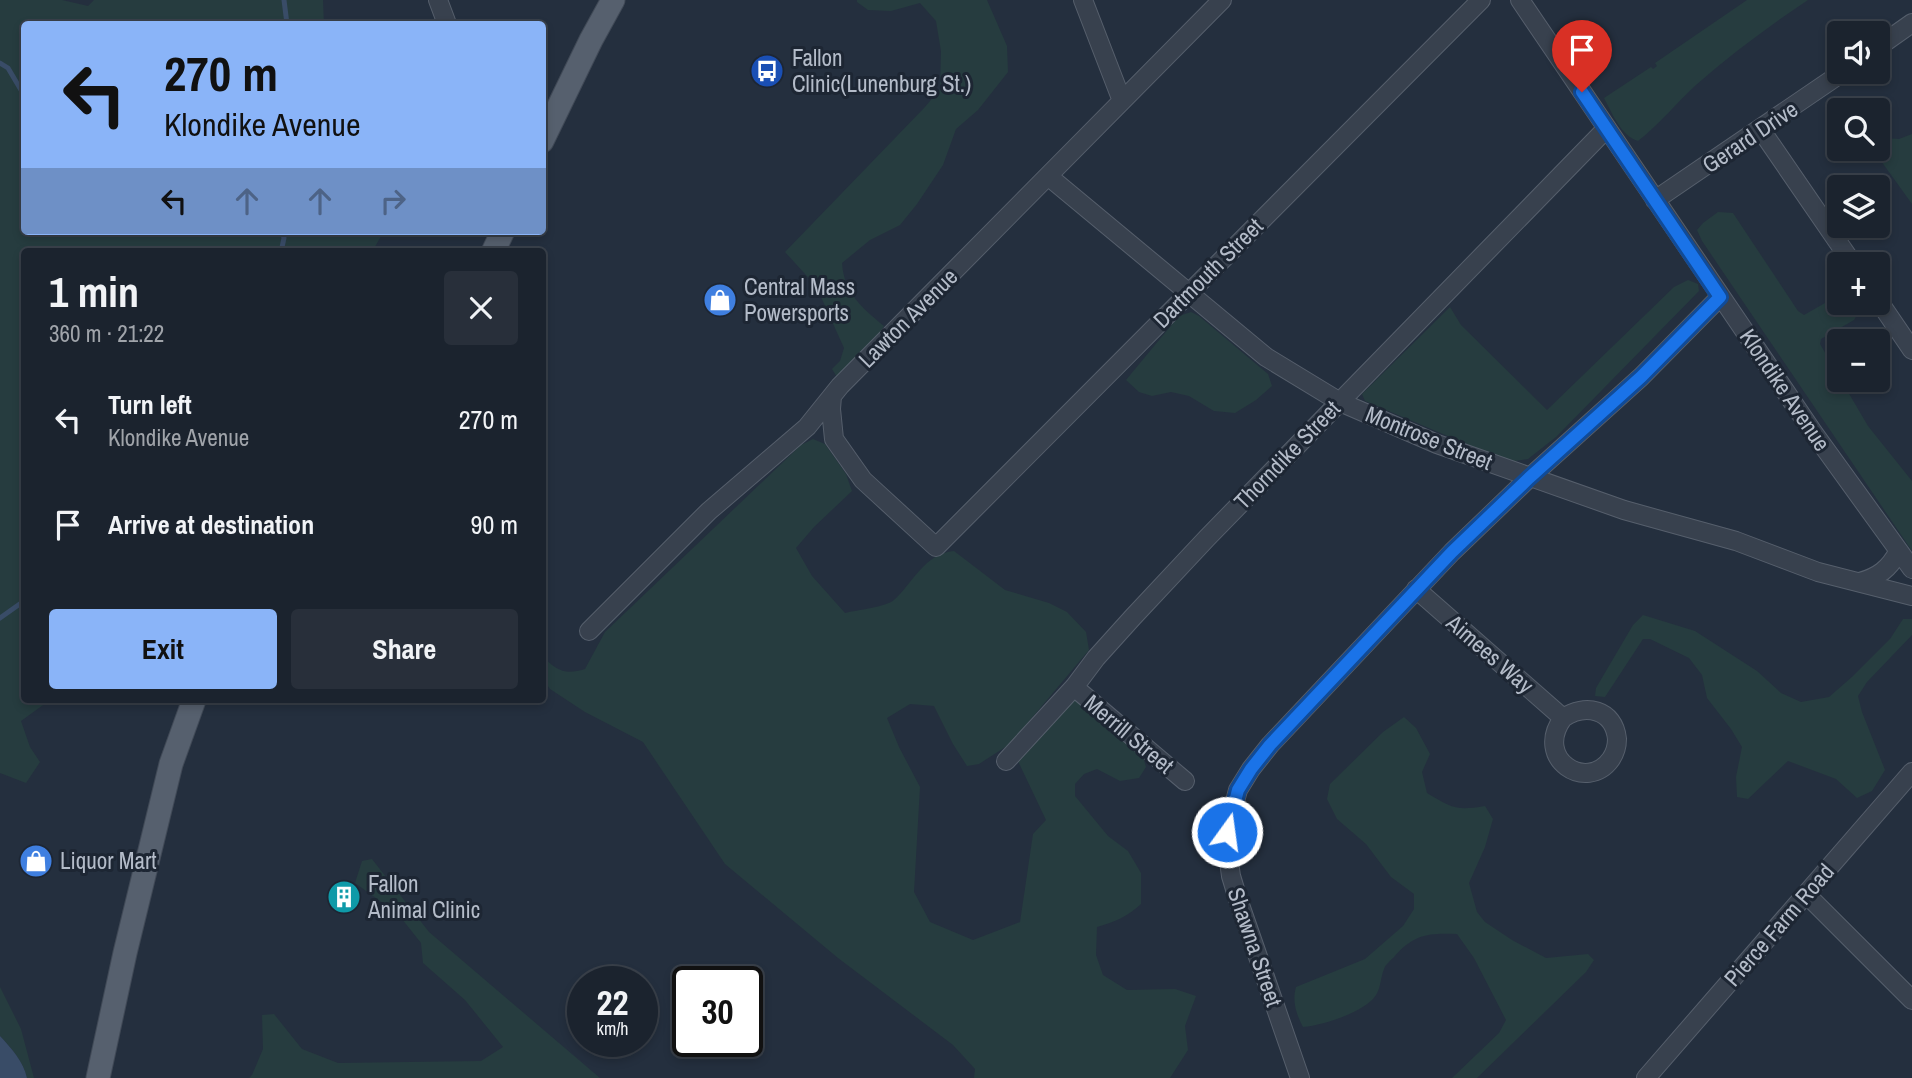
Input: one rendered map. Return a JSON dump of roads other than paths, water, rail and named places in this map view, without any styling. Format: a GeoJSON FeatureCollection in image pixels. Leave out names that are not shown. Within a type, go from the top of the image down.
{"type":"FeatureCollection","features":[{"type":"Feature","properties":{"kind":"main road"},"geometry":{"type":"LineString","coordinates":[[546,133],[613,0]]}},
{"type":"Feature","properties":{"kind":"main road"},"geometry":{"type":"LineString","coordinates":[[98,1078],[171,764],[193,703]]}},
{"type":"Feature","properties":{"kind":"street"},"geometry":{"type":"LineString","coordinates":[[438,0],[446,21]]}},
{"type":"Feature","properties":{"kind":"street"},"geometry":{"type":"LineString","coordinates":[[1083,0],[1122,101]]}},
{"type":"Feature","properties":{"kind":"street","name":"Lawton Avenue"},"geometry":{"type":"LineString","coordinates":[[589,631],[709,511],[807,427],[832,396],[1222,0]]}},
{"type":"Feature","properties":{"kind":"street","name":"Dartmouth Street"},"geometry":{"type":"LineString","coordinates":[[832,396],[834,439],[863,480],[936,547],[1481,0]]}},
{"type":"Feature","properties":{"kind":"street","name":"Klondike Avenue"},"geometry":{"type":"LineString","coordinates":[[1520,0],[1813,432],[1912,569]]}},
{"type":"Feature","properties":{"kind":"street"},"geometry":{"type":"LineString","coordinates":[[1890,39],[1912,23]]}},
{"type":"Feature","properties":{"kind":"street","name":"Gerard Drive"},"geometry":{"type":"LineString","coordinates":[[1655,200],[1827,83]]}},
{"type":"Feature","properties":{"kind":"street","name":"Thorndike Street"},"geometry":{"type":"LineString","coordinates":[[1006,761],[1162,585],[1607,128]]}},
{"type":"Feature","properties":{"kind":"street"},"geometry":{"type":"LineString","coordinates":[[1760,130],[1845,252]]}},
{"type":"Feature","properties":{"kind":"street","name":"Montrose Street"},"geometry":{"type":"LineString","coordinates":[[1048,176],[1266,357],[1340,402],[1437,444],[1529,478],[1624,510],[1736,541],[1818,572],[1912,596]]}},
{"type":"Feature","properties":{"kind":"street","name":"Shawna Street"},"geometry":{"type":"LineString","coordinates":[[1300,1078],[1231,876],[1227,832],[1238,790],[1270,745],[1452,552],[1641,377],[1720,297]]}},
{"type":"Feature","properties":{"kind":"street"},"geometry":{"type":"LineString","coordinates":[[1888,315],[1912,350]]}},
{"type":"Feature","properties":{"kind":"street"},"geometry":{"type":"LineString","coordinates":[[1860,582],[1882,573],[1894,561],[1898,552]]}},
{"type":"Feature","properties":{"kind":"street","name":"Aimees Way"},"geometry":{"type":"LineString","coordinates":[[1416,589],[1563,718]]}},
{"type":"Feature","properties":{"kind":"street","name":"Merrill Street"},"geometry":{"type":"LineString","coordinates":[[1074,687],[1185,782]]}},
{"type":"Feature","properties":{"kind":"street","name":"Pierce Farm Road"},"geometry":{"type":"LineString","coordinates":[[1646,1078],[1912,772]]}},
{"type":"Feature","properties":{"kind":"street"},"geometry":{"type":"LineString","coordinates":[[1806,894],[1912,1000]]}},
{"type":"Feature","properties":{"kind":"water"},"geometry":{"type":"Polygon","coordinates":[[[0,1036],[20,1061],[27,1078],[0,1078],[0,1036]]]}},
{"type":"Feature","properties":{"kind":"waterway"},"geometry":{"type":"LineString","coordinates":[[284,0],[287,21]]}},
{"type":"Feature","properties":{"kind":"waterway"},"geometry":{"type":"LineString","coordinates":[[0,63],[8,68],[21,90]]}},
{"type":"Feature","properties":{"kind":"waterway"},"geometry":{"type":"LineString","coordinates":[[282,248],[283,235]]}},
{"type":"Feature","properties":{"kind":"waterway"},"geometry":{"type":"LineString","coordinates":[[0,618],[21,603]]}},
{"type":"Feature","properties":{"kind":"place","name":"Fallon Clinic(Lunenburg St.)"},"geometry":{"type":"Point","coordinates":[767,71]}},
{"type":"Feature","properties":{"kind":"place","name":"Central Mass Powersports"},"geometry":{"type":"Point","coordinates":[720,300]}},
{"type":"Feature","properties":{"kind":"place","name":"Liquor Mart"},"geometry":{"type":"Point","coordinates":[36,861]}},
{"type":"Feature","properties":{"kind":"place","name":"Fallon Animal Clinic"},"geometry":{"type":"Point","coordinates":[344,897]}}]}
